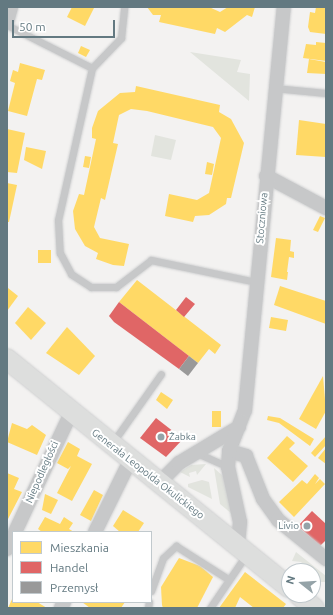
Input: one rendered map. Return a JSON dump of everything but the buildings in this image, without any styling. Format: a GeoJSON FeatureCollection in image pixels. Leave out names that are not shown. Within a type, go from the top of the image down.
{"type":"FeatureCollection","features":[{"type":"Feature","properties":{"kind":"street"},"geometry":{"type":"LineString","coordinates":[[7,22],[11,7]]}},
{"type":"Feature","properties":{"kind":"street","name":"Stoczniowa"},"geometry":{"type":"LineString","coordinates":[[243,549],[240,522],[228,467],[229,451],[245,410],[274,88],[284,7]]}},
{"type":"Feature","properties":{"kind":"street"},"geometry":{"type":"LineString","coordinates":[[266,176],[326,208]]}},
{"type":"Feature","properties":{"kind":"street","name":"Generała Leopolda Okulickiego"},"geometry":{"type":"LineString","coordinates":[[7,359],[158,484],[243,549],[281,580]]}},
{"type":"Feature","properties":{"kind":"street","name":"Niepodległości"},"geometry":{"type":"LineString","coordinates":[[15,531],[71,413]]}},
{"type":"Feature","properties":{"kind":"street"},"geometry":{"type":"LineString","coordinates":[[158,484],[179,463],[239,427]]}},
{"type":"Feature","properties":{"kind":"street"},"geometry":{"type":"LineString","coordinates":[[229,451],[246,456],[263,499],[290,530],[326,559]]}},
{"type":"Feature","properties":{"kind":"street"},"geometry":{"type":"LineString","coordinates":[[95,531],[130,461]]}},
{"type":"Feature","properties":{"kind":"street"},"geometry":{"type":"LineString","coordinates":[[7,549],[12,538]]}},
{"type":"Feature","properties":{"kind":"lane"},"geometry":{"type":"LineString","coordinates":[[124,7],[121,38],[92,68],[58,220],[58,244],[67,268],[82,283],[98,289],[122,285],[139,267],[151,260],[256,282]]}},
{"type":"Feature","properties":{"kind":"lane"},"geometry":{"type":"LineString","coordinates":[[7,25],[92,68]]}},
{"type":"Feature","properties":{"kind":"lane"},"geometry":{"type":"LineString","coordinates":[[274,88],[326,93]]}},
{"type":"Feature","properties":{"kind":"lane"},"geometry":{"type":"LineString","coordinates":[[110,445],[161,374]]}},
{"type":"Feature","properties":{"kind":"lane"},"geometry":{"type":"LineString","coordinates":[[196,453],[228,467]]}},
{"type":"Feature","properties":{"kind":"lane"},"geometry":{"type":"LineString","coordinates":[[152,588],[163,558],[176,546],[228,579]]}},
{"type":"Feature","properties":{"kind":"lane"},"geometry":{"type":"LineString","coordinates":[[210,608],[228,579],[243,549]]}},
{"type":"Feature","properties":{"kind":"shaded area"},"geometry":{"type":"Polygon","coordinates":[[[190,52],[241,60],[237,72],[250,74],[249,101],[190,52]]]}},
{"type":"Feature","properties":{"kind":"shaded area"},"geometry":{"type":"Polygon","coordinates":[[[155,135],[176,140],[171,160],[151,156],[155,135]]]}},
{"type":"Feature","properties":{"kind":"shaded area"},"geometry":{"type":"Polygon","coordinates":[[[206,464],[197,475],[196,471],[189,473],[190,477],[180,472],[191,465],[206,464]]]}},
{"type":"Feature","properties":{"kind":"shaded area"},"geometry":{"type":"Polygon","coordinates":[[[214,468],[223,476],[232,514],[220,504],[214,468]]]}},
{"type":"Feature","properties":{"kind":"shaded area"},"geometry":{"type":"Polygon","coordinates":[[[202,480],[209,482],[212,499],[188,487],[188,484],[202,480]]]}},
{"type":"Feature","properties":{"kind":"shaded area"},"geometry":{"type":"Polygon","coordinates":[[[296,552],[310,563],[302,563],[292,561],[296,552]]]}},
{"type":"Feature","properties":{"kind":"shaded area"},"geometry":{"type":"Polygon","coordinates":[[[321,572],[326,576],[326,582],[321,582],[321,572]]]}},
{"type":"Feature","properties":{"kind":"place","name":"Żabka"},"geometry":{"type":"Point","coordinates":[161,437]}},
{"type":"Feature","properties":{"kind":"place","name":"Livio"},"geometry":{"type":"Point","coordinates":[307,526]}}]}
